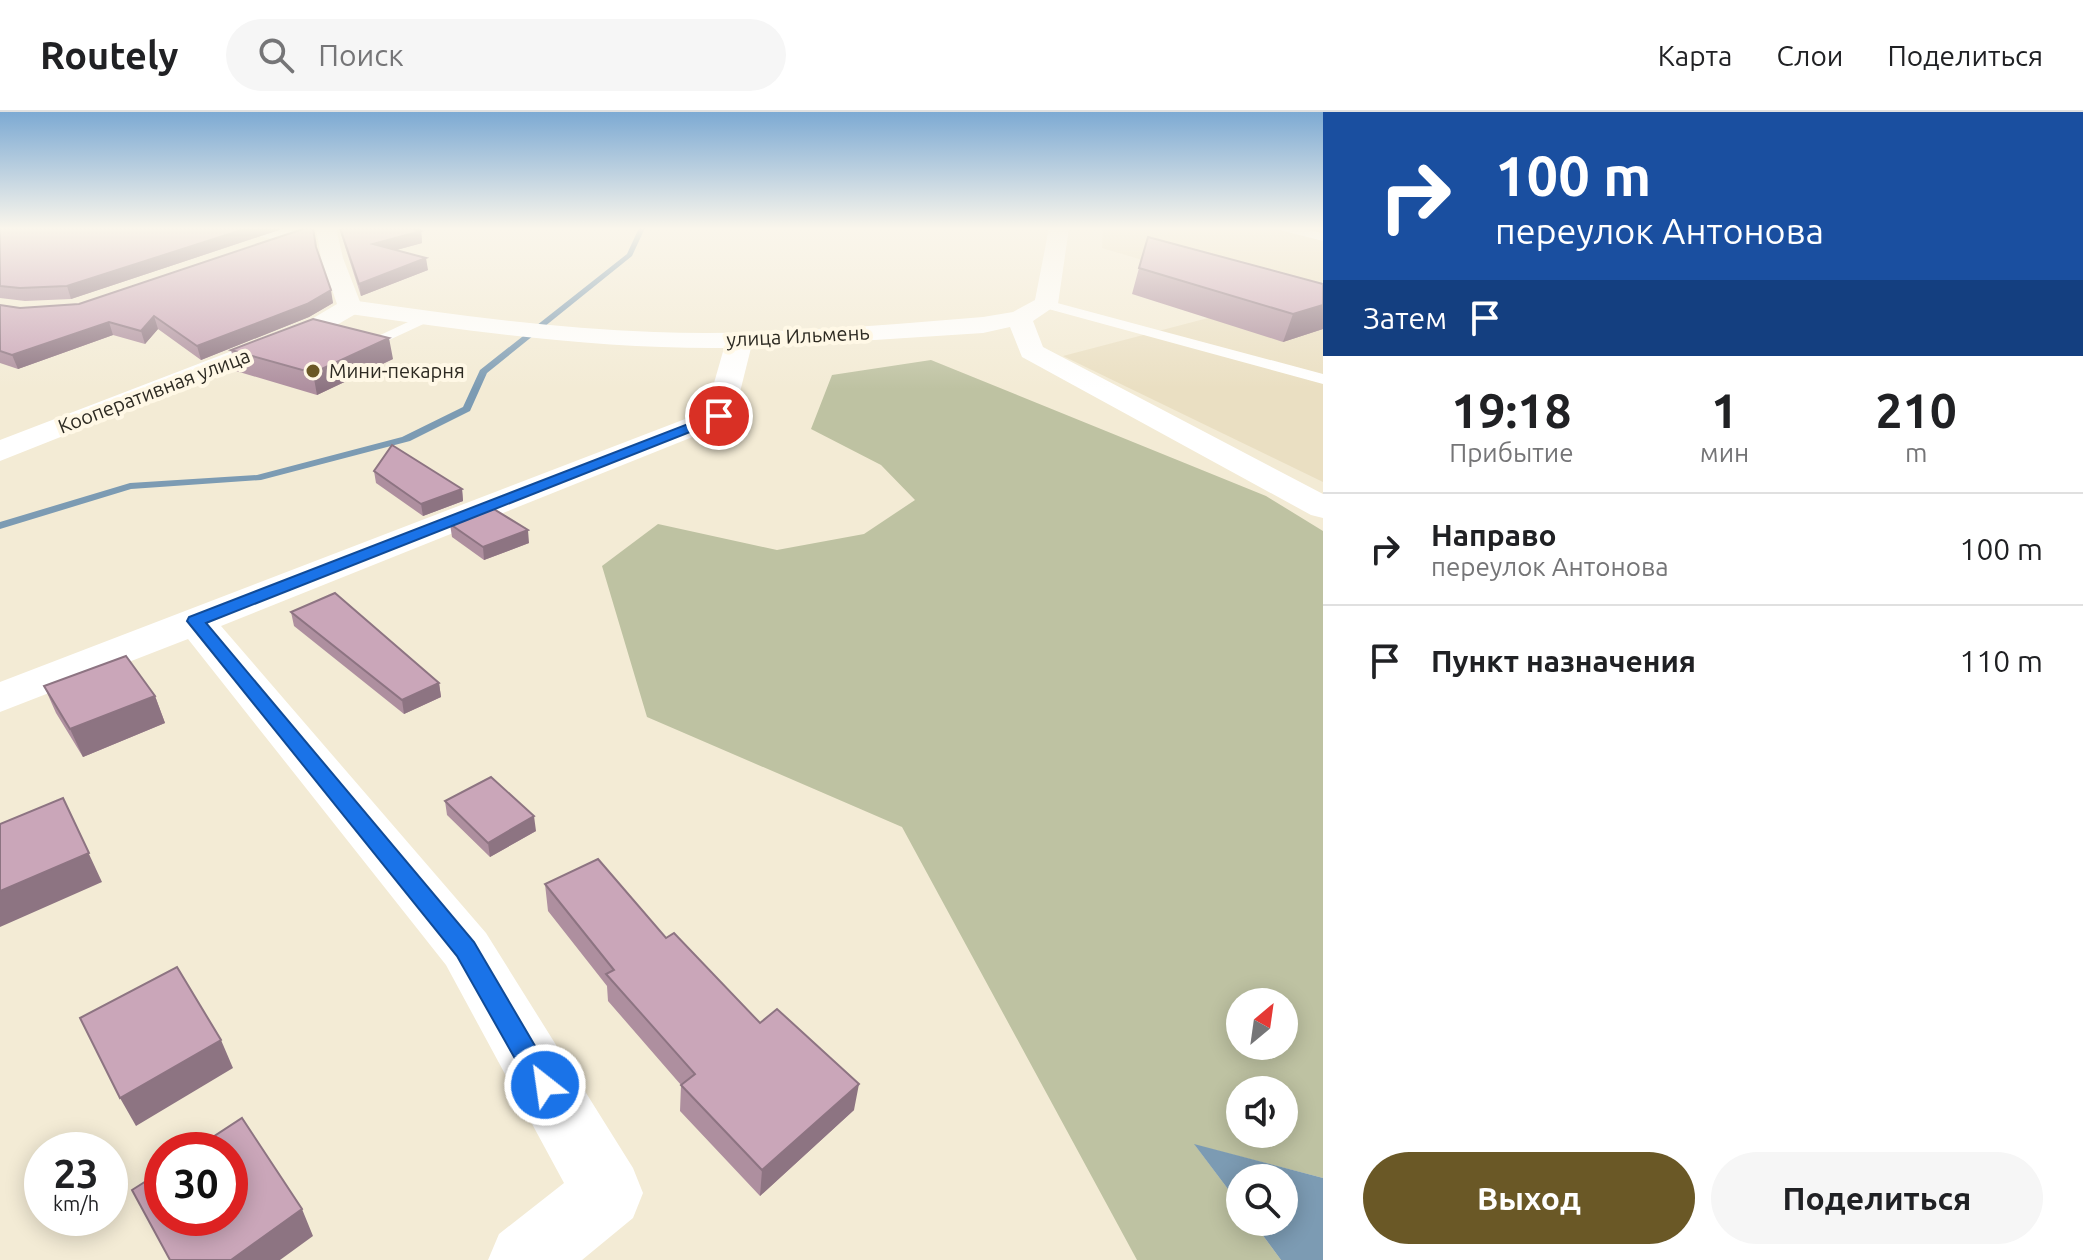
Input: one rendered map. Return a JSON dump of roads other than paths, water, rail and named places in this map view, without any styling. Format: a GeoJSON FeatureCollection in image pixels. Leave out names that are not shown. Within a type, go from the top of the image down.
{"type":"FeatureCollection","features":[{"type":"Feature","properties":{"kind":"street"},"geometry":{"type":"LineString","coordinates":[[344,282],[350,307]]}},
{"type":"Feature","properties":{"kind":"street"},"geometry":{"type":"LineString","coordinates":[[1042,282],[1033,311],[1031,351],[1323,508]]}},
{"type":"Feature","properties":{"kind":"street","name":"улица Ильмень"},"geometry":{"type":"LineString","coordinates":[[350,307],[496,328],[655,340],[740,340],[983,325],[1033,311]]}},
{"type":"Feature","properties":{"kind":"street","name":"Кооперативная улица"},"geometry":{"type":"LineString","coordinates":[[0,451],[301,334],[350,307]]}},
{"type":"Feature","properties":{"kind":"street"},"geometry":{"type":"LineString","coordinates":[[0,698],[719,416],[740,340]]}},
{"type":"Feature","properties":{"kind":"street"},"geometry":{"type":"LineString","coordinates":[[195,621],[466,949],[608,1193],[525,1260]]}},
{"type":"Feature","properties":{"kind":"lane"},"geometry":{"type":"LineString","coordinates":[[1033,311],[1323,379]]}},
{"type":"Feature","properties":{"kind":"lane"},"geometry":{"type":"LineString","coordinates":[[382,338],[425,318]]}},
{"type":"Feature","properties":{"kind":"water"},"geometry":{"type":"Polygon","coordinates":[[[1194,1144],[1270,1164],[1226,1164],[1226,1186],[1194,1144]]]}},
{"type":"Feature","properties":{"kind":"water"},"geometry":{"type":"Polygon","coordinates":[[[1298,1171],[1323,1178],[1323,1260],[1281,1260],[1263,1236],[1298,1236],[1298,1171]]]}},
{"type":"Feature","properties":{"kind":"waterway"},"geometry":{"type":"LineString","coordinates":[[0,526],[130,486],[257,478],[406,439],[467,409],[483,372],[597,282]]}},
{"type":"Feature","properties":{"kind":"place","name":"Мини-пекарня"},"geometry":{"type":"Point","coordinates":[313,371]}}]}
